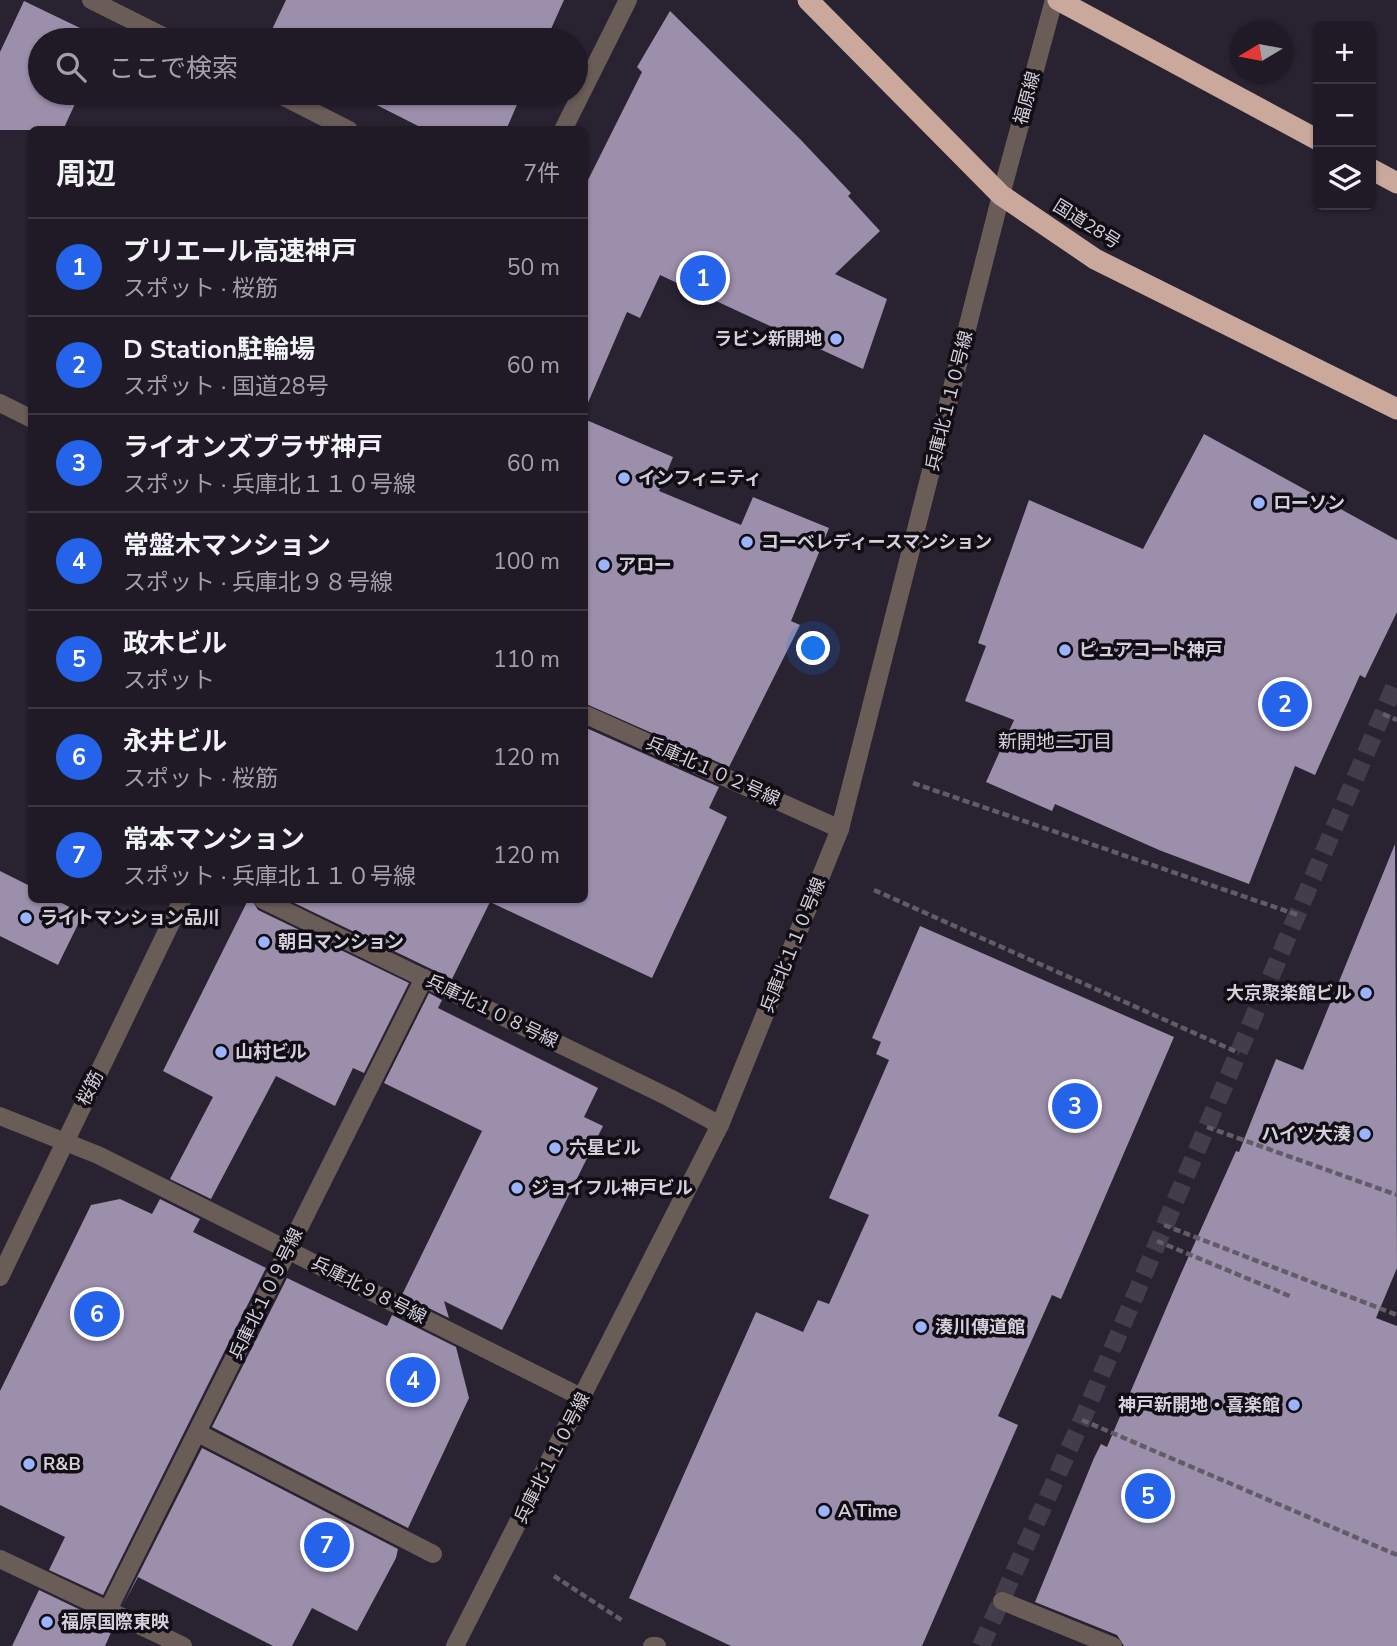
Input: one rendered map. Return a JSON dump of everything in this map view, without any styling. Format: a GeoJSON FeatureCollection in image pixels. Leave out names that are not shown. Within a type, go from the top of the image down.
{"type":"FeatureCollection","features":[{"type":"Feature","properties":{"kind":"highway","name":"国道28号"},"geometry":{"type":"LineString","coordinates":[[808,0],[1001,195],[1095,259],[1397,409]]}},
{"type":"Feature","properties":{"kind":"highway"},"geometry":{"type":"LineString","coordinates":[[1056,0],[1313,137]]}},
{"type":"Feature","properties":{"kind":"highway"},"geometry":{"type":"LineString","coordinates":[[1376,172],[1397,183]]}},
{"type":"Feature","properties":{"kind":"street"},"geometry":{"type":"LineString","coordinates":[[91,0],[147,28]]}},
{"type":"Feature","properties":{"kind":"street"},"geometry":{"type":"LineString","coordinates":[[588,80],[628,0]]}},
{"type":"Feature","properties":{"kind":"street","name":"福原線"},"geometry":{"type":"LineString","coordinates":[[1001,195],[1056,0]]}},
{"type":"Feature","properties":{"kind":"street"},"geometry":{"type":"LineString","coordinates":[[300,105],[341,126]]}},
{"type":"Feature","properties":{"kind":"street"},"geometry":{"type":"LineString","coordinates":[[565,126],[576,105]]}},
{"type":"Feature","properties":{"kind":"street","name":"兵庫北１１０号線"},"geometry":{"type":"LineString","coordinates":[[455,1646],[720,1125],[839,829],[1001,195]]}},
{"type":"Feature","properties":{"kind":"street"},"geometry":{"type":"LineString","coordinates":[[0,403],[28,417]]}},
{"type":"Feature","properties":{"kind":"street","name":"兵庫北１０２号線"},"geometry":{"type":"LineString","coordinates":[[588,716],[839,829]]}},
{"type":"Feature","properties":{"kind":"street","name":"桜筋"},"geometry":{"type":"LineString","coordinates":[[0,1277],[181,903]]}},
{"type":"Feature","properties":{"kind":"street","name":"兵庫北１０８号線"},"geometry":{"type":"LineString","coordinates":[[269,903],[670,1098],[720,1125]]}},
{"type":"Feature","properties":{"kind":"street","name":"兵庫北１０９号線"},"geometry":{"type":"LineString","coordinates":[[108,1610],[424,978]]}},
{"type":"Feature","properties":{"kind":"street","name":"兵庫北９８号線"},"geometry":{"type":"LineString","coordinates":[[0,1116],[98,1154],[583,1398]]}},
{"type":"Feature","properties":{"kind":"street"},"geometry":{"type":"LineString","coordinates":[[198,1433],[433,1554]]}},
{"type":"Feature","properties":{"kind":"street"},"geometry":{"type":"LineString","coordinates":[[0,1559],[108,1610],[143,1638],[183,1646]]}},
{"type":"Feature","properties":{"kind":"street"},"geometry":{"type":"LineString","coordinates":[[1002,1601],[1113,1646]]}},
{"type":"Feature","properties":{"kind":"path"},"geometry":{"type":"LineString","coordinates":[[1383,713],[1397,720]]}},
{"type":"Feature","properties":{"kind":"path"},"geometry":{"type":"LineString","coordinates":[[914,783],[1298,915]]}},
{"type":"Feature","properties":{"kind":"path"},"geometry":{"type":"LineString","coordinates":[[874,890],[1239,1053]]}},
{"type":"Feature","properties":{"kind":"path"},"geometry":{"type":"LineString","coordinates":[[1207,1127],[1397,1195]]}},
{"type":"Feature","properties":{"kind":"path"},"geometry":{"type":"LineString","coordinates":[[1164,1225],[1397,1315]]}},
{"type":"Feature","properties":{"kind":"path"},"geometry":{"type":"LineString","coordinates":[[1157,1241],[1292,1297]]}},
{"type":"Feature","properties":{"kind":"path"},"geometry":{"type":"LineString","coordinates":[[1082,1420],[1397,1555]]}},
{"type":"Feature","properties":{"kind":"path"},"geometry":{"type":"LineString","coordinates":[[554,1576],[612,1613]]}},
{"type":"Feature","properties":{"kind":"building"},"geometry":{"type":"Polygon","coordinates":[[[286,0],[564,0],[551,28],[273,28],[286,0]]]}},
{"type":"Feature","properties":{"kind":"building"},"geometry":{"type":"Polygon","coordinates":[[[24,1],[80,28],[28,28],[28,105],[74,105],[65,126],[28,126],[28,130],[0,130],[0,52],[24,1]]]}},
{"type":"Feature","properties":{"kind":"building"},"geometry":{"type":"Polygon","coordinates":[[[670,11],[800,139],[851,193],[848,196],[880,231],[835,274],[887,299],[863,369],[660,275],[640,318],[627,312],[588,403],[588,180],[642,72],[637,67],[670,11]]]}},
{"type":"Feature","properties":{"kind":"building"},"geometry":{"type":"Polygon","coordinates":[[[377,105],[517,105],[508,126],[418,126],[377,105]]]}},
{"type":"Feature","properties":{"kind":"building"},"geometry":{"type":"Polygon","coordinates":[[[588,421],[673,457],[659,491],[741,525],[753,497],[829,528],[791,621],[800,625],[729,767],[588,705],[588,421]]]}},
{"type":"Feature","properties":{"kind":"building"},"geometry":{"type":"Polygon","coordinates":[[[1204,434],[1397,540],[1397,612],[1365,678],[1360,675],[1315,775],[1295,766],[1249,884],[1159,850],[1055,804],[1052,811],[986,782],[1014,720],[965,701],[986,646],[978,643],[1029,500],[1143,549],[1204,434]]]}},
{"type":"Feature","properties":{"kind":"building"},"geometry":{"type":"Polygon","coordinates":[[[588,729],[719,787],[709,808],[727,817],[652,978],[492,903],[588,903],[588,729]]]}},
{"type":"Feature","properties":{"kind":"building"},"geometry":{"type":"Polygon","coordinates":[[[1395,844],[1397,1268],[1376,1318],[1397,1326],[1397,1646],[1124,1646],[1117,1635],[1035,1602],[1094,1458],[1101,1444],[1107,1447],[1179,1278],[1236,1151],[1239,1152],[1276,1059],[1303,1070],[1395,844]]]}},
{"type":"Feature","properties":{"kind":"building","name":"ライトマンション品川"},"geometry":{"type":"Polygon","coordinates":[[[0,871],[28,885],[28,903],[62,903],[83,914],[58,965],[0,936],[0,871]]]}},
{"type":"Feature","properties":{"kind":"building"},"geometry":{"type":"Polygon","coordinates":[[[247,903],[254,903],[258,910],[409,983],[364,1073],[353,1068],[335,1106],[276,1076],[211,1199],[170,1179],[213,1097],[163,1071],[247,903]]]}},
{"type":"Feature","properties":{"kind":"building"},"geometry":{"type":"Polygon","coordinates":[[[294,903],[490,903],[452,979],[294,903]]]}},
{"type":"Feature","properties":{"kind":"building"},"geometry":{"type":"Polygon","coordinates":[[[920,926],[1174,1037],[1061,1299],[1052,1295],[998,1416],[1018,1425],[922,1646],[731,1646],[629,1598],[756,1312],[803,1332],[818,1300],[829,1304],[869,1215],[829,1198],[889,1060],[876,1054],[881,1042],[872,1038],[920,926]]]}},
{"type":"Feature","properties":{"kind":"building"},"geometry":{"type":"Polygon","coordinates":[[[429,993],[442,1000],[438,1008],[598,1088],[584,1117],[603,1126],[502,1330],[444,1301],[449,1318],[402,1295],[482,1131],[384,1083],[429,993]]]}},
{"type":"Feature","properties":{"kind":"building"},"geometry":{"type":"Polygon","coordinates":[[[120,1199],[152,1214],[160,1199],[200,1219],[193,1232],[266,1268],[103,1595],[49,1570],[65,1537],[0,1505],[0,1391],[91,1205],[120,1199]]]}},
{"type":"Feature","properties":{"kind":"building"},"geometry":{"type":"Polygon","coordinates":[[[287,1278],[387,1326],[392,1315],[456,1347],[469,1398],[408,1528],[212,1427],[287,1278]]]}},
{"type":"Feature","properties":{"kind":"building"},"geometry":{"type":"Polygon","coordinates":[[[202,1448],[398,1549],[396,1558],[357,1631],[312,1608],[292,1646],[273,1646],[138,1577],[123,1605],[202,1448]]]}},
{"type":"Feature","properties":{"kind":"building","name":"福原国際東映"},"geometry":{"type":"Polygon","coordinates":[[[39,1590],[114,1626],[105,1646],[12,1646],[39,1590]]]}},
{"type":"Feature","properties":{"kind":"tunnel"},"geometry":{"type":"LineString","coordinates":[[981,1646],[1082,1420],[1397,680]]}},
{"type":"Feature","properties":{"kind":"place","name":"プリエール高速神戸"},"geometry":{"type":"Point","coordinates":[703,278]}},
{"type":"Feature","properties":{"kind":"place","name":"ラビン新開地"},"geometry":{"type":"Point","coordinates":[836,339]}},
{"type":"Feature","properties":{"kind":"place","name":"インフィニティ"},"geometry":{"type":"Point","coordinates":[624,478]}},
{"type":"Feature","properties":{"kind":"place","name":"ローソン"},"geometry":{"type":"Point","coordinates":[1259,503]}},
{"type":"Feature","properties":{"kind":"place","name":"コーベレディースマンション"},"geometry":{"type":"Point","coordinates":[747,542]}},
{"type":"Feature","properties":{"kind":"place","name":"アロー"},"geometry":{"type":"Point","coordinates":[604,565]}},
{"type":"Feature","properties":{"kind":"place","name":"ピュアコート神戸"},"geometry":{"type":"Point","coordinates":[1065,650]}},
{"type":"Feature","properties":{"kind":"place","name":"D Station駐輪場"},"geometry":{"type":"Point","coordinates":[1285,704]}},
{"type":"Feature","properties":{"kind":"place","name":"ライトマンション品川"},"geometry":{"type":"Point","coordinates":[26,918]}},
{"type":"Feature","properties":{"kind":"place","name":"朝日マンション"},"geometry":{"type":"Point","coordinates":[264,942]}},
{"type":"Feature","properties":{"kind":"place","name":"大京聚楽館ビル"},"geometry":{"type":"Point","coordinates":[1366,993]}},
{"type":"Feature","properties":{"kind":"place","name":"山村ビル"},"geometry":{"type":"Point","coordinates":[221,1052]}},
{"type":"Feature","properties":{"kind":"place","name":"ライオンズプラザ神戸"},"geometry":{"type":"Point","coordinates":[1075,1106]}},
{"type":"Feature","properties":{"kind":"place","name":"ハイツ大湊"},"geometry":{"type":"Point","coordinates":[1365,1134]}},
{"type":"Feature","properties":{"kind":"place","name":"六星ビル"},"geometry":{"type":"Point","coordinates":[555,1148]}},
{"type":"Feature","properties":{"kind":"place","name":"ジョイフル神戸ビル"},"geometry":{"type":"Point","coordinates":[517,1188]}},
{"type":"Feature","properties":{"kind":"place","name":"永井ビル"},"geometry":{"type":"Point","coordinates":[97,1314]}},
{"type":"Feature","properties":{"kind":"place","name":"湊川傳道館"},"geometry":{"type":"Point","coordinates":[921,1327]}},
{"type":"Feature","properties":{"kind":"place","name":"常盤木マンション"},"geometry":{"type":"Point","coordinates":[413,1380]}},
{"type":"Feature","properties":{"kind":"place","name":"神戸新開地・喜楽館"},"geometry":{"type":"Point","coordinates":[1294,1405]}},
{"type":"Feature","properties":{"kind":"place","name":"R&B"},"geometry":{"type":"Point","coordinates":[29,1464]}},
{"type":"Feature","properties":{"kind":"place","name":"政木ビル"},"geometry":{"type":"Point","coordinates":[1148,1496]}},
{"type":"Feature","properties":{"kind":"place","name":"A Time"},"geometry":{"type":"Point","coordinates":[824,1511]}},
{"type":"Feature","properties":{"kind":"place","name":"常本マンション"},"geometry":{"type":"Point","coordinates":[327,1545]}},
{"type":"Feature","properties":{"kind":"place","name":"福原国際東映"},"geometry":{"type":"Point","coordinates":[47,1622]}},
{"type":"Feature","properties":{"kind":"district","name":"新開地二丁目"},"geometry":{"type":"Point","coordinates":[1055,741]}}]}
